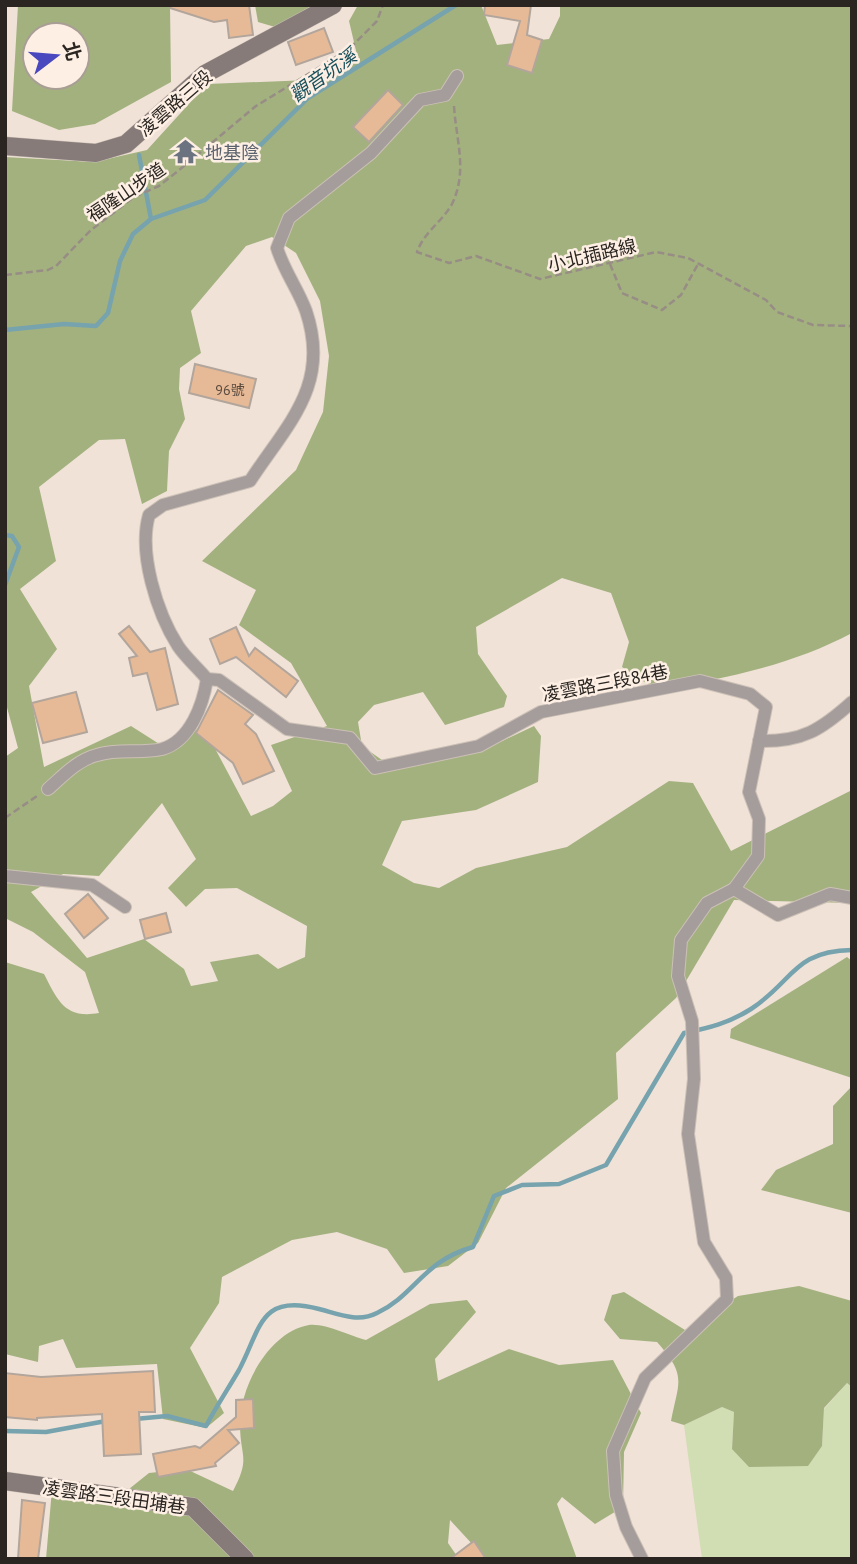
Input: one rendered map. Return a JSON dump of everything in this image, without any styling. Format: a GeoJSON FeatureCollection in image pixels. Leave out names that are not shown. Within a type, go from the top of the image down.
{"type":"FeatureCollection","features":[{"type":"Feature","properties":{"kind":"street","name":"凌雲路三段"},"geometry":{"type":"LineString","coordinates":[[5,146],[96,153],[127,144],[205,74],[333,5]]}},
{"type":"Feature","properties":{"kind":"street","name":"凌雲路三段84巷"},"geometry":{"type":"LineString","coordinates":[[457,76],[445,95],[421,100],[371,153],[289,218],[277,248],[307,314],[316,360],[306,396],[250,481],[163,505],[149,515],[144,550],[165,621],[180,649],[207,679],[219,680],[287,729],[350,738],[375,768],[479,746],[541,712],[700,681],[750,694],[766,706],[749,792],[760,819],[758,856],[734,889]]}},
{"type":"Feature","properties":{"kind":"street"},"geometry":{"type":"LineString","coordinates":[[48,789],[80,762],[95,755],[119,750],[161,749],[176,743],[204,703],[207,679]]}},
{"type":"Feature","properties":{"kind":"street"},"geometry":{"type":"LineString","coordinates":[[759,741],[788,742],[824,727],[852,702]]}},
{"type":"Feature","properties":{"kind":"street"},"geometry":{"type":"LineString","coordinates":[[5,876],[92,885],[125,907]]}},
{"type":"Feature","properties":{"kind":"street"},"geometry":{"type":"LineString","coordinates":[[642,1559],[626,1527],[616,1495],[614,1451],[645,1378],[727,1299],[726,1278],[705,1242],[688,1134],[694,1079],[693,1041],[692,1021],[678,976],[681,940],[707,903],[734,889],[778,915],[830,894],[852,898]]}},
{"type":"Feature","properties":{"kind":"street","name":"凌雲路三段田埔巷"},"geometry":{"type":"LineString","coordinates":[[5,1481],[193,1507],[245,1559]]}},
{"type":"Feature","properties":{"kind":"path","name":"福隆山步道"},"geometry":{"type":"LineString","coordinates":[[5,275],[47,271],[57,266],[91,230],[134,197],[159,186],[256,106],[349,48],[377,21],[383,5]]}},
{"type":"Feature","properties":{"kind":"path","name":"小北插路線"},"geometry":{"type":"LineString","coordinates":[[456,132],[463,159],[452,204],[423,236],[417,252],[449,263],[476,256],[540,279],[656,252],[688,258],[766,300],[777,312],[813,325],[852,326]]}},
{"type":"Feature","properties":{"kind":"path"},"geometry":{"type":"LineString","coordinates":[[610,264],[622,293],[662,310],[681,295],[698,264]]}},
{"type":"Feature","properties":{"kind":"path"},"geometry":{"type":"LineString","coordinates":[[5,818],[48,789]]}},
{"type":"Feature","properties":{"kind":"green space"},"geometry":{"type":"Polygon","coordinates":[[[18,5],[170,5],[171,82],[95,124],[59,130],[12,111],[18,5]]]}},
{"type":"Feature","properties":{"kind":"green space"},"geometry":{"type":"Polygon","coordinates":[[[255,5],[313,5],[275,27],[258,22],[255,5]]]}},
{"type":"Feature","properties":{"kind":"green space"},"geometry":{"type":"Polygon","coordinates":[[[358,5],[481,5],[497,45],[549,39],[560,16],[560,5],[852,5],[852,633],[805,654],[756,670],[655,689],[622,667],[629,642],[611,593],[562,578],[476,627],[478,654],[507,696],[504,707],[445,725],[423,692],[374,705],[358,722],[362,746],[382,760],[500,742],[534,726],[541,736],[538,782],[476,810],[402,821],[382,865],[414,883],[439,888],[476,868],[567,847],[669,781],[693,783],[731,851],[852,790],[852,903],[734,900],[676,998],[616,1053],[618,1099],[506,1188],[478,1243],[448,1266],[404,1273],[387,1249],[337,1232],[292,1240],[222,1277],[219,1303],[190,1348],[224,1413],[206,1428],[163,1419],[157,1364],[76,1368],[63,1339],[39,1346],[38,1362],[5,1354],[5,962],[44,974],[59,1000],[70,1010],[87,1014],[99,1013],[85,972],[33,932],[5,918],[5,757],[18,748],[5,700],[5,157],[94,162],[147,150],[207,84],[334,79],[357,55],[349,21],[358,5]],[[272,237],[246,246],[191,311],[201,353],[180,368],[179,389],[185,419],[169,451],[167,491],[142,504],[125,439],[99,440],[39,487],[56,561],[20,589],[57,649],[29,686],[44,767],[131,726],[164,747],[203,726],[251,816],[273,806],[292,791],[271,745],[327,726],[291,663],[239,625],[256,590],[202,561],[296,470],[323,412],[329,356],[320,301],[296,253],[272,237]],[[162,803],[99,876],[63,874],[31,892],[87,958],[144,939],[184,969],[191,986],[218,981],[210,962],[258,954],[278,969],[305,957],[307,926],[237,888],[205,889],[186,907],[168,888],[196,859],[162,803]]]}},
{"type":"Feature","properties":{"kind":"green space"},"geometry":{"type":"Polygon","coordinates":[[[847,957],[852,961],[852,1078],[730,1038],[731,1029],[847,957]]]}},
{"type":"Feature","properties":{"kind":"green space"},"geometry":{"type":"Polygon","coordinates":[[[852,1086],[852,1213],[761,1190],[776,1170],[833,1144],[833,1106],[852,1086]]]}},
{"type":"Feature","properties":{"kind":"green space"},"geometry":{"type":"Polygon","coordinates":[[[799,1286],[852,1301],[852,1387],[847,1383],[824,1408],[822,1446],[808,1466],[749,1467],[732,1449],[734,1412],[722,1407],[684,1425],[671,1421],[678,1379],[677,1371],[667,1353],[657,1342],[620,1339],[604,1320],[612,1295],[624,1292],[685,1330],[738,1296],[799,1286]]]}},
{"type":"Feature","properties":{"kind":"green space"},"geometry":{"type":"Polygon","coordinates":[[[467,1300],[476,1312],[435,1359],[438,1381],[509,1349],[559,1365],[613,1360],[641,1413],[624,1452],[623,1507],[595,1524],[562,1497],[557,1504],[577,1559],[486,1559],[450,1520],[448,1543],[459,1559],[46,1559],[52,1489],[129,1489],[149,1473],[186,1469],[233,1491],[243,1464],[240,1424],[245,1393],[260,1363],[281,1338],[295,1330],[315,1325],[366,1340],[430,1304],[467,1300]]]}},
{"type":"Feature","properties":{"kind":"green space"},"geometry":{"type":"Polygon","coordinates":[[[847,1383],[852,1387],[852,1559],[702,1559],[684,1425],[722,1407],[734,1412],[732,1449],[822,1446],[824,1409],[847,1383]]]}},
{"type":"Feature","properties":{"kind":"building"},"geometry":{"type":"Polygon","coordinates":[[[170,5],[249,5],[253,35],[229,38],[227,20],[214,22],[170,8],[170,5]]]}},
{"type":"Feature","properties":{"kind":"building"},"geometry":{"type":"Polygon","coordinates":[[[485,5],[531,5],[527,35],[542,40],[532,73],[507,65],[520,21],[484,15],[485,5]]]}},
{"type":"Feature","properties":{"kind":"building"},"geometry":{"type":"Polygon","coordinates":[[[324,28],[333,52],[296,65],[288,42],[324,28]]]}},
{"type":"Feature","properties":{"kind":"building"},"geometry":{"type":"Polygon","coordinates":[[[388,90],[403,105],[369,142],[353,127],[388,90]]]}},
{"type":"Feature","properties":{"kind":"building"},"geometry":{"type":"Polygon","coordinates":[[[195,364],[256,379],[249,408],[189,393],[195,364]]]}},
{"type":"Feature","properties":{"kind":"building"},"geometry":{"type":"Polygon","coordinates":[[[129,626],[150,652],[165,648],[178,704],[157,710],[147,673],[133,676],[129,658],[137,656],[119,634],[129,626]]]}},
{"type":"Feature","properties":{"kind":"building"},"geometry":{"type":"Polygon","coordinates":[[[236,627],[249,656],[255,648],[298,681],[286,697],[236,657],[220,664],[210,639],[236,627]]]}},
{"type":"Feature","properties":{"kind":"building"},"geometry":{"type":"Polygon","coordinates":[[[218,690],[253,715],[245,724],[256,734],[274,771],[243,784],[233,763],[196,733],[218,690]]]}},
{"type":"Feature","properties":{"kind":"building"},"geometry":{"type":"Polygon","coordinates":[[[76,692],[87,732],[43,743],[32,703],[76,692]]]}},
{"type":"Feature","properties":{"kind":"building"},"geometry":{"type":"Polygon","coordinates":[[[88,894],[108,918],[84,938],[65,914],[88,894]]]}},
{"type":"Feature","properties":{"kind":"building"},"geometry":{"type":"Polygon","coordinates":[[[166,913],[171,932],[145,939],[140,920],[166,913]]]}},
{"type":"Feature","properties":{"kind":"building"},"geometry":{"type":"Polygon","coordinates":[[[153,1371],[155,1412],[139,1412],[141,1454],[104,1456],[102,1414],[37,1420],[5,1417],[5,1373],[41,1377],[153,1371]]]}},
{"type":"Feature","properties":{"kind":"building"},"geometry":{"type":"Polygon","coordinates":[[[253,1399],[254,1428],[228,1430],[239,1443],[215,1463],[216,1466],[158,1477],[153,1454],[195,1446],[200,1448],[236,1417],[236,1400],[253,1399]]]}},
{"type":"Feature","properties":{"kind":"building"},"geometry":{"type":"Polygon","coordinates":[[[22,1500],[45,1503],[38,1559],[18,1559],[22,1500]]]}},
{"type":"Feature","properties":{"kind":"building"},"geometry":{"type":"Polygon","coordinates":[[[474,1541],[486,1559],[450,1559],[474,1541]]]}},
{"type":"Feature","properties":{"kind":"waterway","name":"觀音坑溪"},"geometry":{"type":"LineString","coordinates":[[5,330],[64,324],[96,326],[108,313],[120,261],[133,234],[151,219],[205,200],[308,98],[456,5]]}},
{"type":"Feature","properties":{"kind":"waterway"},"geometry":{"type":"LineString","coordinates":[[139,155],[151,219]]}},
{"type":"Feature","properties":{"kind":"waterway","name":"觀音坑溪"},"geometry":{"type":"LineString","coordinates":[[5,535],[12,536],[19,547],[5,585]]}},
{"type":"Feature","properties":{"kind":"waterway"},"geometry":{"type":"LineString","coordinates":[[135,1419],[167,1416],[206,1426],[239,1370],[258,1328],[273,1310],[299,1305],[355,1317],[377,1313],[390,1306],[442,1261],[473,1247],[494,1196],[522,1185],[559,1184],[606,1165],[684,1033],[719,1024],[743,1014],[796,969],[817,956],[852,950]]}},
{"type":"Feature","properties":{"kind":"waterway"},"geometry":{"type":"LineString","coordinates":[[5,1431],[46,1432],[106,1421]]}},
{"type":"Feature","properties":{"kind":"place","name":"地基陰"},"geometry":{"type":"Point","coordinates":[185,152]}}]}
